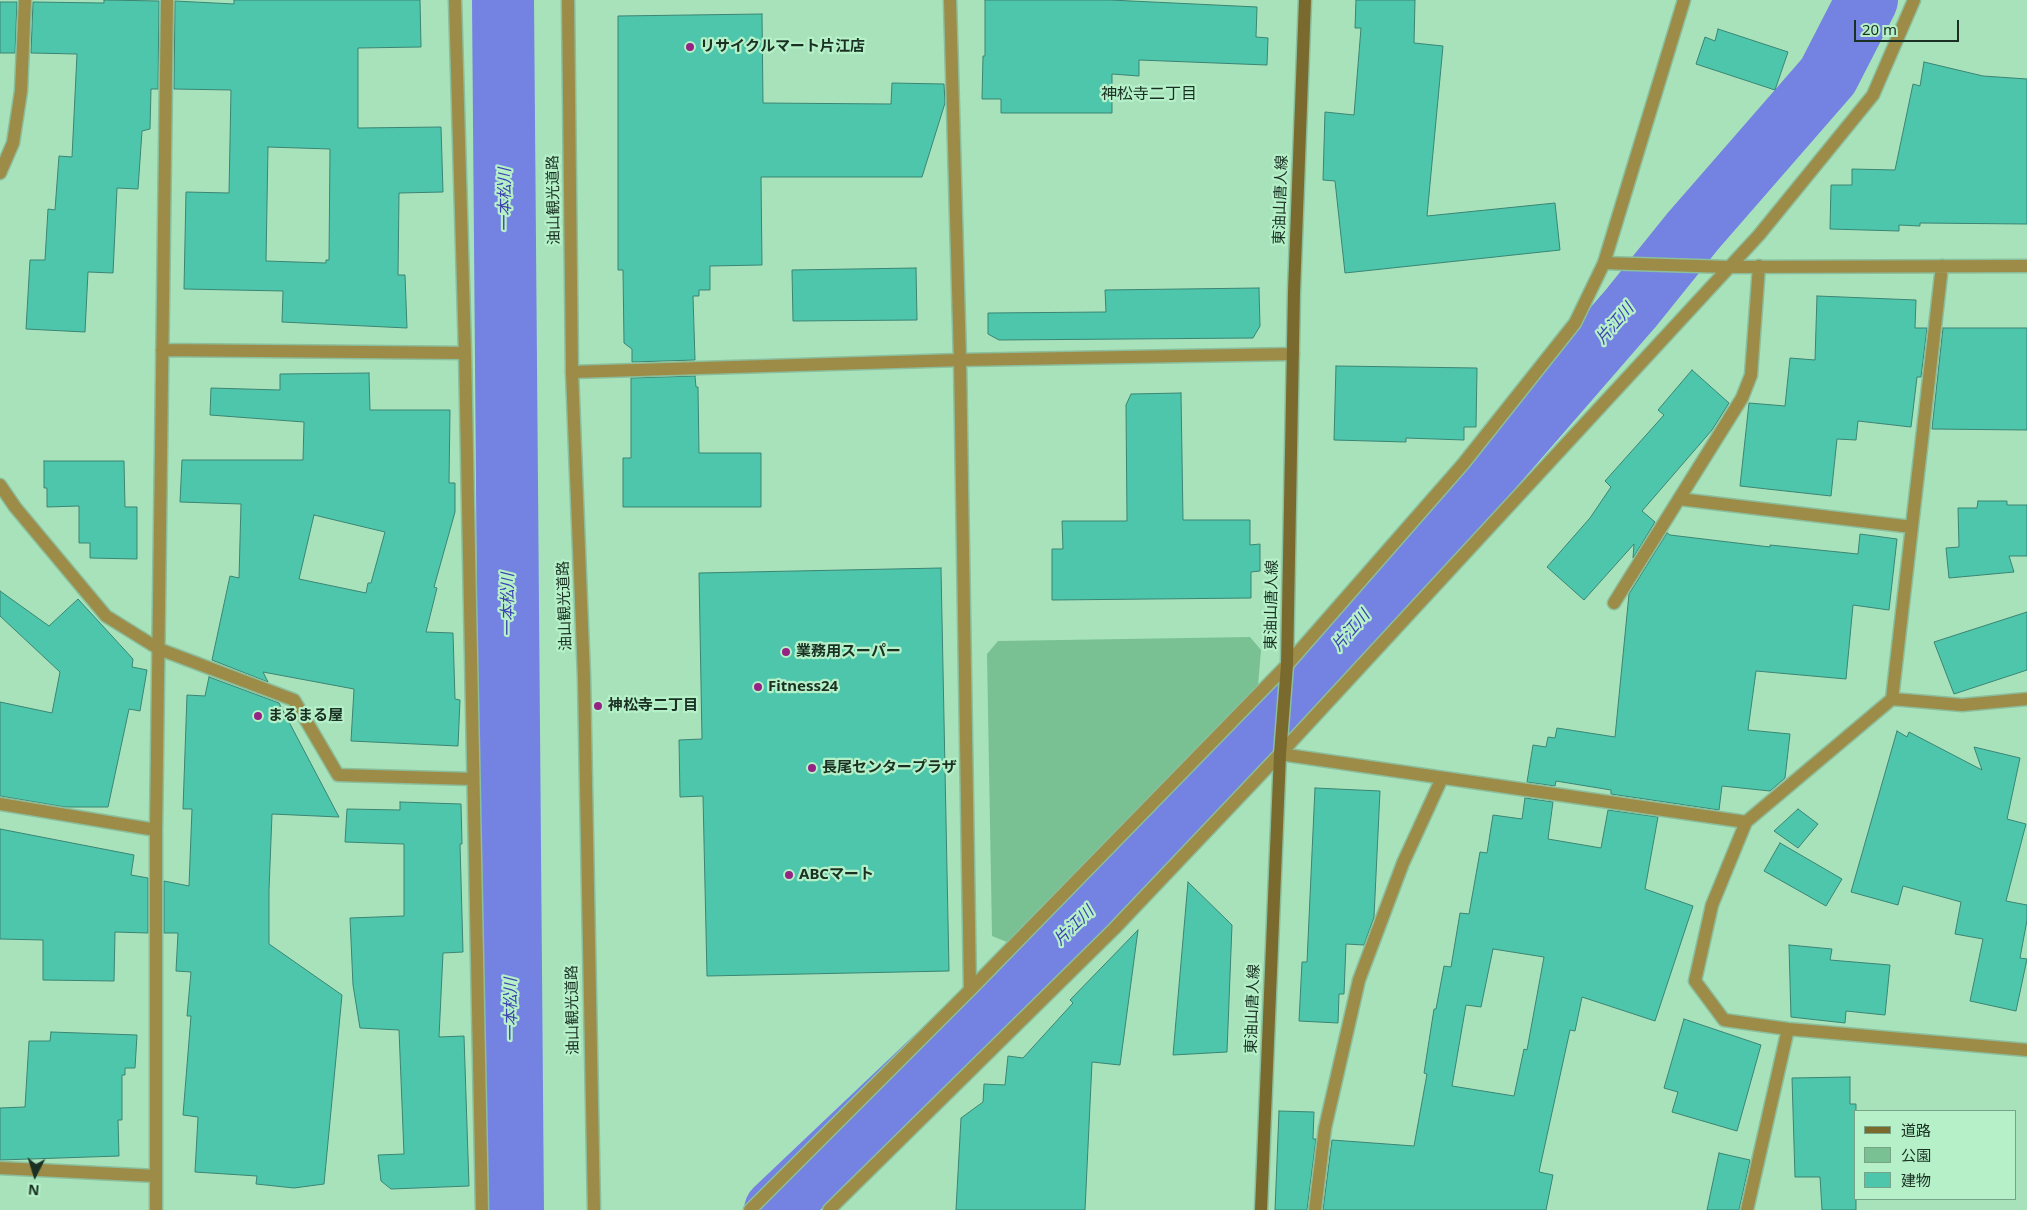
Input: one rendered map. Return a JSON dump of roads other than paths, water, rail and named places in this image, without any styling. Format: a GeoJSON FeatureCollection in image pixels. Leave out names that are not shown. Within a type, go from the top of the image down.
{"type":"FeatureCollection","features":[{"type":"Feature","properties":{"kind":"main road","name":"東油山唐人線"},"geometry":{"type":"LineString","coordinates":[[1261,1210],[1280,754],[1287,670],[1293,354],[1305,0]]}},
{"type":"Feature","properties":{"kind":"street"},"geometry":{"type":"LineString","coordinates":[[0,173],[13,143],[21,91],[25,0]]}},
{"type":"Feature","properties":{"kind":"street"},"geometry":{"type":"LineString","coordinates":[[156,1210],[156,830],[167,0]]}},
{"type":"Feature","properties":{"kind":"street"},"geometry":{"type":"LineString","coordinates":[[456,0],[482,1210]]}},
{"type":"Feature","properties":{"kind":"street","name":"油山観光道路"},"geometry":{"type":"LineString","coordinates":[[568,0],[572,372],[584,677],[594,1210]]}},
{"type":"Feature","properties":{"kind":"street"},"geometry":{"type":"LineString","coordinates":[[950,0],[960,360],[970,990]]}},
{"type":"Feature","properties":{"kind":"street"},"geometry":{"type":"LineString","coordinates":[[750,1210],[1287,670],[1463,464],[1574,323],[1604,264],[1684,0]]}},
{"type":"Feature","properties":{"kind":"street"},"geometry":{"type":"LineString","coordinates":[[829,1210],[1114,929],[1280,754],[1759,235],[1873,95],[1914,0]]}},
{"type":"Feature","properties":{"kind":"street"},"geometry":{"type":"LineString","coordinates":[[1604,264],[1728,267],[2027,266]]}},
{"type":"Feature","properties":{"kind":"street"},"geometry":{"type":"LineString","coordinates":[[1614,603],[1742,398],[1752,375],[1759,266]]}},
{"type":"Feature","properties":{"kind":"street"},"geometry":{"type":"LineString","coordinates":[[1942,266],[1892,699],[1746,822],[1712,905],[1695,981],[1724,1020],[1788,1029],[2027,1050]]}},
{"type":"Feature","properties":{"kind":"street"},"geometry":{"type":"LineString","coordinates":[[162,350],[465,353]]}},
{"type":"Feature","properties":{"kind":"street"},"geometry":{"type":"LineString","coordinates":[[572,372],[960,360],[1293,354]]}},
{"type":"Feature","properties":{"kind":"street"},"geometry":{"type":"LineString","coordinates":[[0,485],[15,507],[106,616],[159,649],[294,700],[338,775],[472,778]]}},
{"type":"Feature","properties":{"kind":"street"},"geometry":{"type":"LineString","coordinates":[[1679,499],[1912,527]]}},
{"type":"Feature","properties":{"kind":"street"},"geometry":{"type":"LineString","coordinates":[[1892,699],[1962,705],[2027,699]]}},
{"type":"Feature","properties":{"kind":"street"},"geometry":{"type":"LineString","coordinates":[[1280,754],[1746,822]]}},
{"type":"Feature","properties":{"kind":"street"},"geometry":{"type":"LineString","coordinates":[[1316,1210],[1325,1128],[1359,980],[1403,863],[1442,778]]}},
{"type":"Feature","properties":{"kind":"street"},"geometry":{"type":"LineString","coordinates":[[0,804],[156,830]]}},
{"type":"Feature","properties":{"kind":"street"},"geometry":{"type":"LineString","coordinates":[[1747,1210],[1788,1029]]}},
{"type":"Feature","properties":{"kind":"street"},"geometry":{"type":"LineString","coordinates":[[0,1168],[156,1176]]}},
{"type":"Feature","properties":{"kind":"waterway","name":"一本松川"},"geometry":{"type":"LineString","coordinates":[[503,0],[513,1210]]}},
{"type":"Feature","properties":{"kind":"waterway","name":"片江川"},"geometry":{"type":"LineString","coordinates":[[775,1210],[1165,840],[1334,650],[1631,308],[1693,231],[1828,76],[1867,0]]}},
{"type":"Feature","properties":{"kind":"place","name":"リサイクルマート片江店"},"geometry":{"type":"Point","coordinates":[690,47]}},
{"type":"Feature","properties":{"kind":"place","name":"業務用スーパー"},"geometry":{"type":"Point","coordinates":[786,652]}},
{"type":"Feature","properties":{"kind":"place","name":"Fitness24"},"geometry":{"type":"Point","coordinates":[758,687]}},
{"type":"Feature","properties":{"kind":"place","name":"神松寺二丁目"},"geometry":{"type":"Point","coordinates":[598,706]}},
{"type":"Feature","properties":{"kind":"place","name":"まるまる屋"},"geometry":{"type":"Point","coordinates":[258,716]}},
{"type":"Feature","properties":{"kind":"place","name":"長尾センタープラザ"},"geometry":{"type":"Point","coordinates":[812,768]}},
{"type":"Feature","properties":{"kind":"place","name":"ABCマート"},"geometry":{"type":"Point","coordinates":[789,875]}},
{"type":"Feature","properties":{"kind":"district","name":"神松寺二丁目"},"geometry":{"type":"Point","coordinates":[1149,94]}}]}
